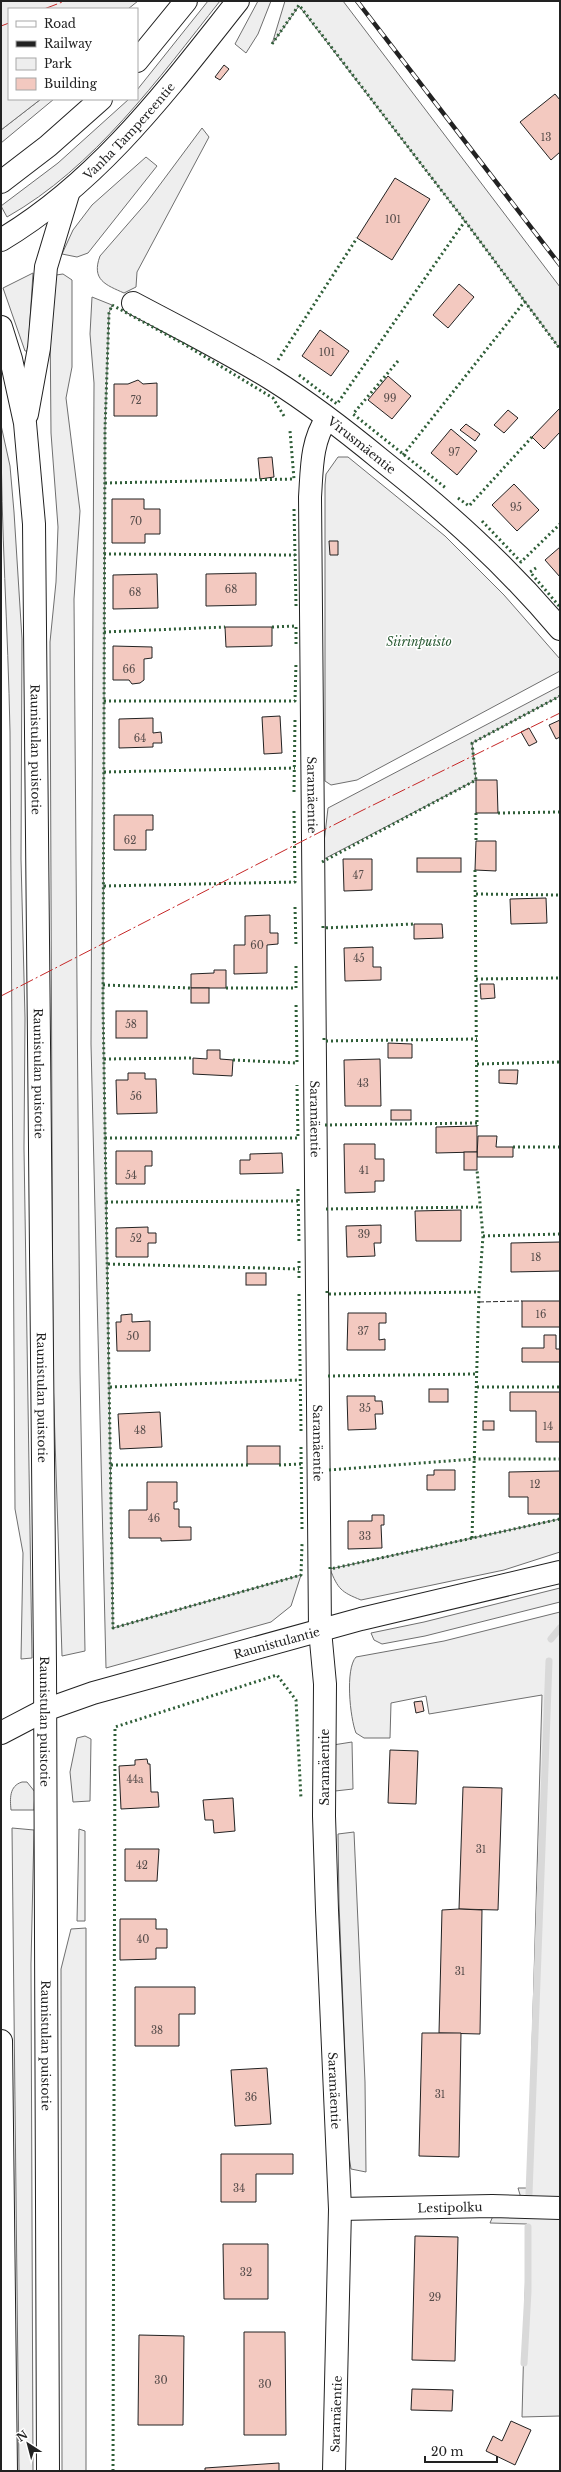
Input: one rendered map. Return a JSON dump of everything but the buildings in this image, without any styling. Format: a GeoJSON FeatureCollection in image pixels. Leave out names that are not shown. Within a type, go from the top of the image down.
{"type":"FeatureCollection","features":[{"type":"Feature","properties":{"kind":"street"},"geometry":{"type":"LineString","coordinates":[[138,60],[186,1]]}},
{"type":"Feature","properties":{"kind":"street","name":"Vanha Tampereentie"},"geometry":{"type":"LineString","coordinates":[[1,240],[33,220],[68,194],[145,117],[238,1]]}},
{"type":"Feature","properties":{"kind":"street"},"geometry":{"type":"LineString","coordinates":[[1,182],[48,146],[100,100]]}},
{"type":"Feature","properties":{"kind":"street"},"geometry":{"type":"LineString","coordinates":[[25,423],[39,348],[46,267],[68,194]]}},
{"type":"Feature","properties":{"kind":"street","name":"Virusmäentie"},"geometry":{"type":"LineString","coordinates":[[133,304],[214,345],[274,381],[327,418],[442,508],[482,544],[521,584],[560,629]]}},
{"type":"Feature","properties":{"kind":"street","name":"Raunistulan puistotie"},"geometry":{"type":"LineString","coordinates":[[1,327],[11,359],[25,423],[34,531],[45,1710],[48,2471]]}},
{"type":"Feature","properties":{"kind":"street","name":"Saramäentie"},"geometry":{"type":"LineString","coordinates":[[327,418],[318,431],[314,446],[310,497],[320,1630],[325,1684],[324,1810],[340,2209],[334,2471]]}},
{"type":"Feature","properties":{"kind":"street","name":"Raunistulantie"},"geometry":{"type":"LineString","coordinates":[[1,1734],[45,1710],[93,1692],[320,1630],[560,1572]]}},
{"type":"Feature","properties":{"kind":"street"},"geometry":{"type":"LineString","coordinates":[[1,2041],[6,2471]]}},
{"type":"Feature","properties":{"kind":"street","name":"Lestipolku"},"geometry":{"type":"LineString","coordinates":[[340,2209],[492,2206],[560,2208]]}},
{"type":"Feature","properties":{"kind":"green space"},"geometry":{"type":"Polygon","coordinates":[[[208,1],[220,1],[149,90],[97,147],[39,197],[7,217],[1,206],[58,163],[128,100],[138,100],[138,89],[208,1]]]}},
{"type":"Feature","properties":{"kind":"green space"},"geometry":{"type":"Polygon","coordinates":[[[258,1],[271,1],[258,34],[246,53],[235,44],[258,1]]]}},
{"type":"Feature","properties":{"kind":"green space"},"geometry":{"type":"Polygon","coordinates":[[[285,1],[343,1],[560,287],[560,349],[465,221],[299,6],[272,44],[285,1]]]}},
{"type":"Feature","properties":{"kind":"green space"},"geometry":{"type":"Polygon","coordinates":[[[40,100],[53,100],[1,143],[1,130],[40,100]]]}},
{"type":"Feature","properties":{"kind":"green space"},"geometry":{"type":"Polygon","coordinates":[[[202,128],[209,137],[137,272],[136,287],[124,293],[111,287],[102,280],[97,271],[100,256],[147,202],[202,128]]]}},
{"type":"Feature","properties":{"kind":"green space"},"geometry":{"type":"Polygon","coordinates":[[[146,157],[157,166],[88,253],[77,257],[62,254],[73,230],[92,205],[146,157]]]}},
{"type":"Feature","properties":{"kind":"green space"},"geometry":{"type":"Polygon","coordinates":[[[33,273],[28,351],[25,351],[3,288],[33,273]]]}},
{"type":"Feature","properties":{"kind":"green space"},"geometry":{"type":"Polygon","coordinates":[[[63,274],[72,280],[72,367],[66,398],[80,511],[74,599],[80,1371],[85,1651],[62,1656],[53,1377],[50,642],[56,582],[58,527],[51,433],[50,318],[56,275],[63,274]]]}},
{"type":"Feature","properties":{"kind":"green space"},"geometry":{"type":"Polygon","coordinates":[[[92,297],[112,305],[109,313],[105,429],[103,1004],[113,1628],[301,1575],[291,1606],[271,1622],[106,1668],[91,1044],[94,383],[90,334],[92,297]]]}},
{"type":"Feature","properties":{"kind":"green space"},"geometry":{"type":"Polygon","coordinates":[[[1,425],[10,466],[22,639],[21,859],[25,1018],[24,1148],[32,1658],[21,1659],[23,1553],[15,1509],[10,732],[2,502],[1,425]]]}},
{"type":"Feature","properties":{"kind":"green space","name":"Siirinpuisto"},"geometry":{"type":"Polygon","coordinates":[[[338,457],[348,457],[445,536],[504,595],[560,659],[560,671],[357,780],[331,785],[325,781],[325,485],[326,474],[338,457]]]}},
{"type":"Feature","properties":{"kind":"green space"},"geometry":{"type":"Polygon","coordinates":[[[560,686],[560,696],[472,743],[476,780],[322,860],[328,808],[560,686]]]}},
{"type":"Feature","properties":{"kind":"green space"},"geometry":{"type":"Polygon","coordinates":[[[560,1519],[560,1552],[504,1570],[361,1600],[349,1595],[341,1589],[335,1581],[330,1569],[560,1519]]]}},
{"type":"Feature","properties":{"kind":"green space"},"geometry":{"type":"Polygon","coordinates":[[[560,1588],[560,1602],[425,1636],[382,1644],[374,1640],[371,1633],[424,1622],[560,1588]]]}},
{"type":"Feature","properties":{"kind":"green space"},"geometry":{"type":"Polygon","coordinates":[[[560,1612],[560,2200],[521,2198],[518,2188],[528,2188],[542,1695],[429,1714],[426,1696],[391,1703],[390,1738],[364,1738],[356,1733],[354,1726],[350,1706],[350,1682],[353,1663],[356,1657],[444,1641],[560,1612]]]}},
{"type":"Feature","properties":{"kind":"green space"},"geometry":{"type":"Polygon","coordinates":[[[85,1736],[91,1739],[90,1801],[73,1802],[70,1772],[77,1738],[85,1736]]]}},
{"type":"Feature","properties":{"kind":"green space"},"geometry":{"type":"Polygon","coordinates":[[[27,1782],[35,1792],[34,1810],[11,1810],[11,1793],[18,1784],[27,1782]]]}},
{"type":"Feature","properties":{"kind":"green space"},"geometry":{"type":"Polygon","coordinates":[[[12,1828],[34,1830],[31,1964],[33,2471],[19,2471],[12,1828]]]}},
{"type":"Feature","properties":{"kind":"green space"},"geometry":{"type":"Polygon","coordinates":[[[79,1829],[85,1831],[85,1921],[77,1921],[79,1829]]]}},
{"type":"Feature","properties":{"kind":"green space"},"geometry":{"type":"Polygon","coordinates":[[[86,1928],[86,2471],[62,2471],[61,1969],[71,1929],[86,1928]]]}},
{"type":"Feature","properties":{"kind":"green space"},"geometry":{"type":"Polygon","coordinates":[[[496,2209],[560,2214],[560,2416],[522,2417],[527,2224],[490,2223],[496,2209]]]}},
{"type":"Feature","properties":{"kind":"shaded area"},"geometry":{"type":"Polygon","coordinates":[[[1,1],[138,1],[129,8],[8,8],[8,100],[40,100],[1,130],[1,1]]]}},
{"type":"Feature","properties":{"kind":"shaded area"},"geometry":{"type":"Polygon","coordinates":[[[352,1742],[353,1789],[335,1791],[333,1745],[352,1742]]]}},
{"type":"Feature","properties":{"kind":"shaded area"},"geometry":{"type":"Polygon","coordinates":[[[354,1832],[365,2082],[366,2172],[351,2169],[349,2156],[339,1903],[338,1834],[354,1832]]]}},
{"type":"Feature","properties":{"kind":"waterway"},"geometry":{"type":"LineString","coordinates":[[551,1639],[560,1628]]}},
{"type":"Feature","properties":{"kind":"waterway"},"geometry":{"type":"LineString","coordinates":[[529,2194],[549,1661]]}},
{"type":"Feature","properties":{"kind":"waterway"},"geometry":{"type":"LineString","coordinates":[[524,2363],[528,2291],[528,2227]]}},
{"type":"Feature","properties":{"kind":"railway"},"geometry":{"type":"LineString","coordinates":[[357,1],[560,265]]}},
{"type":"Feature","properties":{"kind":"hedge"},"geometry":{"type":"LineString","coordinates":[[272,44],[299,5],[465,221],[560,349]]}},
{"type":"Feature","properties":{"kind":"hedge"},"geometry":{"type":"LineString","coordinates":[[299,375],[337,404],[465,221]]}},
{"type":"Feature","properties":{"kind":"hedge"},"geometry":{"type":"LineString","coordinates":[[278,360],[357,238]]}},
{"type":"Feature","properties":{"kind":"hedge"},"geometry":{"type":"LineString","coordinates":[[403,455],[525,301]]}},
{"type":"Feature","properties":{"kind":"hedge"},"geometry":{"type":"LineString","coordinates":[[284,416],[273,398],[184,344],[112,305],[109,313],[105,429],[103,1004],[113,1628],[301,1575],[302,1544]]}},
{"type":"Feature","properties":{"kind":"hedge"},"geometry":{"type":"LineString","coordinates":[[398,361],[353,414],[447,489]]}},
{"type":"Feature","properties":{"kind":"hedge"},"geometry":{"type":"LineString","coordinates":[[105,483],[294,479],[290,431]]}},
{"type":"Feature","properties":{"kind":"hedge"},"geometry":{"type":"LineString","coordinates":[[458,498],[469,506],[532,437]]}},
{"type":"Feature","properties":{"kind":"hedge"},"geometry":{"type":"LineString","coordinates":[[294,509],[295,555]]}},
{"type":"Feature","properties":{"kind":"hedge"},"geometry":{"type":"LineString","coordinates":[[482,521],[521,562],[560,524]]}},
{"type":"Feature","properties":{"kind":"hedge"},"geometry":{"type":"LineString","coordinates":[[104,554],[295,555],[296,606]]}},
{"type":"Feature","properties":{"kind":"hedge"},"geometry":{"type":"LineString","coordinates":[[536,568],[530,572],[560,607]]}},
{"type":"Feature","properties":{"kind":"hedge"},"geometry":{"type":"LineString","coordinates":[[272,627],[296,626],[296,645]]}},
{"type":"Feature","properties":{"kind":"hedge"},"geometry":{"type":"LineString","coordinates":[[104,632],[225,627]]}},
{"type":"Feature","properties":{"kind":"hedge"},"geometry":{"type":"LineString","coordinates":[[104,701],[295,701],[296,662]]}},
{"type":"Feature","properties":{"kind":"hedge"},"geometry":{"type":"LineString","coordinates":[[322,862],[476,780],[472,743],[560,696]]}},
{"type":"Feature","properties":{"kind":"hedge"},"geometry":{"type":"LineString","coordinates":[[294,792],[295,719]]}},
{"type":"Feature","properties":{"kind":"hedge"},"geometry":{"type":"LineString","coordinates":[[104,772],[295,768]]}},
{"type":"Feature","properties":{"kind":"hedge"},"geometry":{"type":"LineString","coordinates":[[104,886],[295,882],[294,811]]}},
{"type":"Feature","properties":{"kind":"hedge"},"geometry":{"type":"LineString","coordinates":[[498,813],[560,812]]}},
{"type":"Feature","properties":{"kind":"hedge"},"geometry":{"type":"LineString","coordinates":[[476,813],[476,841]]}},
{"type":"Feature","properties":{"kind":"hedge"},"geometry":{"type":"LineString","coordinates":[[475,870],[477,1126]]}},
{"type":"Feature","properties":{"kind":"hedge"},"geometry":{"type":"LineString","coordinates":[[476,894],[560,895]]}},
{"type":"Feature","properties":{"kind":"hedge"},"geometry":{"type":"LineString","coordinates":[[295,907],[296,947]]}},
{"type":"Feature","properties":{"kind":"hedge"},"geometry":{"type":"LineString","coordinates":[[323,926],[323,928],[414,924]]}},
{"type":"Feature","properties":{"kind":"hedge"},"geometry":{"type":"LineString","coordinates":[[226,988],[296,988],[296,964]]}},
{"type":"Feature","properties":{"kind":"hedge"},"geometry":{"type":"LineString","coordinates":[[476,979],[560,978]]}},
{"type":"Feature","properties":{"kind":"hedge"},"geometry":{"type":"LineString","coordinates":[[103,985],[191,988]]}},
{"type":"Feature","properties":{"kind":"hedge"},"geometry":{"type":"LineString","coordinates":[[233,1060],[297,1063],[296,1002]]}},
{"type":"Feature","properties":{"kind":"hedge"},"geometry":{"type":"LineString","coordinates":[[324,1038],[324,1041],[477,1039]]}},
{"type":"Feature","properties":{"kind":"hedge"},"geometry":{"type":"LineString","coordinates":[[104,1059],[193,1058]]}},
{"type":"Feature","properties":{"kind":"hedge"},"geometry":{"type":"LineString","coordinates":[[477,1064],[560,1062]]}},
{"type":"Feature","properties":{"kind":"hedge"},"geometry":{"type":"LineString","coordinates":[[105,1138],[298,1138],[297,1085]]}},
{"type":"Feature","properties":{"kind":"hedge"},"geometry":{"type":"LineString","coordinates":[[325,1125],[478,1123]]}},
{"type":"Feature","properties":{"kind":"hedge"},"geometry":{"type":"LineString","coordinates":[[513,1147],[560,1147]]}},
{"type":"Feature","properties":{"kind":"hedge"},"geometry":{"type":"LineString","coordinates":[[472,1538],[479,1292],[483,1236],[477,1170]]}},
{"type":"Feature","properties":{"kind":"hedge"},"geometry":{"type":"LineString","coordinates":[[298,1189],[299,1244]]}},
{"type":"Feature","properties":{"kind":"hedge"},"geometry":{"type":"LineString","coordinates":[[106,1202],[298,1201]]}},
{"type":"Feature","properties":{"kind":"hedge"},"geometry":{"type":"LineString","coordinates":[[326,1209],[481,1207]]}},
{"type":"Feature","properties":{"kind":"hedge"},"geometry":{"type":"LineString","coordinates":[[483,1236],[560,1234]]}},
{"type":"Feature","properties":{"kind":"hedge"},"geometry":{"type":"LineString","coordinates":[[299,1261],[299,1279]]}},
{"type":"Feature","properties":{"kind":"hedge"},"geometry":{"type":"LineString","coordinates":[[108,1264],[299,1269]]}},
{"type":"Feature","properties":{"kind":"hedge"},"geometry":{"type":"LineString","coordinates":[[327,1291],[327,1294],[479,1292]]}},
{"type":"Feature","properties":{"kind":"hedge"},"geometry":{"type":"LineString","coordinates":[[299,1294],[301,1432]]}},
{"type":"Feature","properties":{"kind":"hedge"},"geometry":{"type":"LineString","coordinates":[[328,1376],[477,1374]]}},
{"type":"Feature","properties":{"kind":"hedge"},"geometry":{"type":"LineString","coordinates":[[110,1387],[300,1380]]}},
{"type":"Feature","properties":{"kind":"hedge"},"geometry":{"type":"LineString","coordinates":[[477,1387],[560,1387]]}},
{"type":"Feature","properties":{"kind":"hedge"},"geometry":{"type":"LineString","coordinates":[[301,1447],[302,1530]]}},
{"type":"Feature","properties":{"kind":"hedge"},"geometry":{"type":"LineString","coordinates":[[329,1470],[475,1459],[560,1459]]}},
{"type":"Feature","properties":{"kind":"hedge"},"geometry":{"type":"LineString","coordinates":[[279,1465],[301,1464]]}},
{"type":"Feature","properties":{"kind":"hedge"},"geometry":{"type":"LineString","coordinates":[[111,1465],[249,1465]]}},
{"type":"Feature","properties":{"kind":"hedge"},"geometry":{"type":"LineString","coordinates":[[330,1567],[330,1569],[560,1519]]}},
{"type":"Feature","properties":{"kind":"hedge"},"geometry":{"type":"LineString","coordinates":[[113,2471],[115,1727],[277,1675],[296,1700],[301,1799]]}},
{"type":"Feature","properties":{"kind":"fence"},"geometry":{"type":"LineString","coordinates":[[479,1302],[522,1301]]}},
{"type":"Feature","properties":{"kind":"power"},"geometry":{"type":"LineString","coordinates":[[47,8],[65,1]]}},
{"type":"Feature","properties":{"kind":"power"},"geometry":{"type":"LineString","coordinates":[[1,26],[8,23]]}},
{"type":"Feature","properties":{"kind":"power"},"geometry":{"type":"LineString","coordinates":[[1,996],[361,811],[560,713]]}}]}
